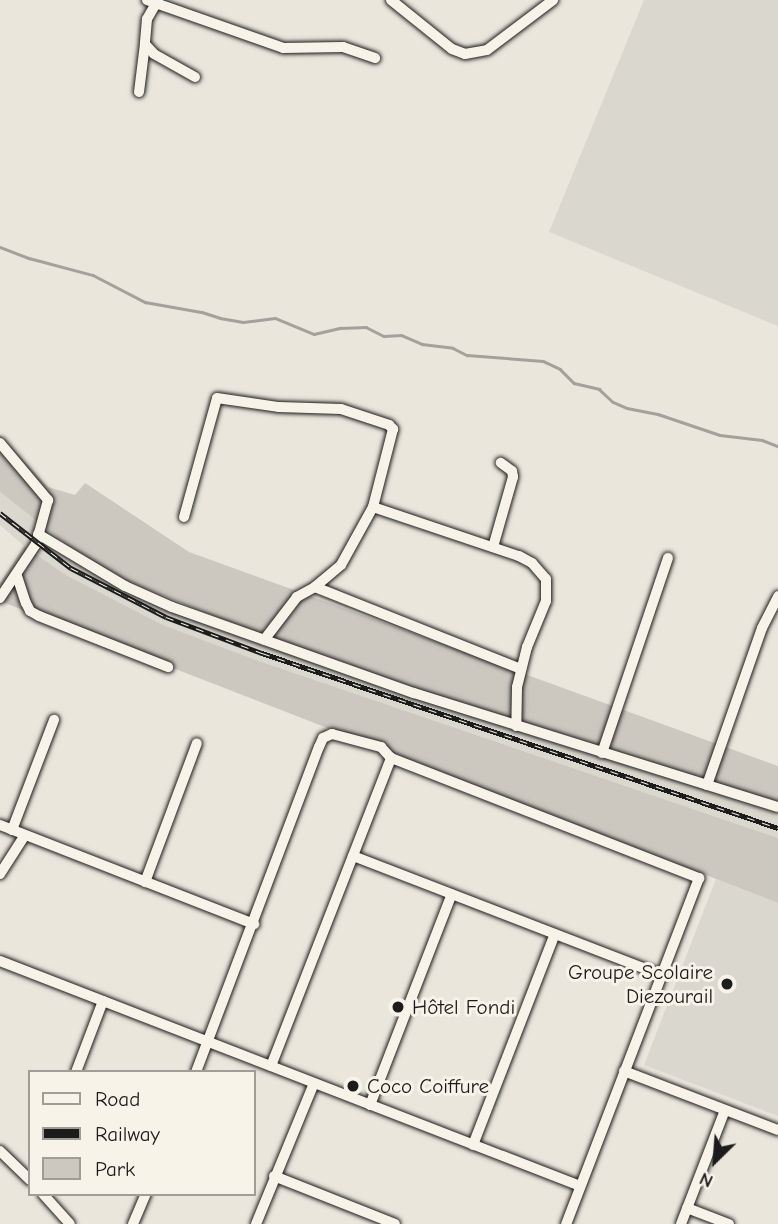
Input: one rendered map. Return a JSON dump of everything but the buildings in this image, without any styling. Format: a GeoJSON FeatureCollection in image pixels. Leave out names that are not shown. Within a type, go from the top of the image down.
{"type":"FeatureCollection","features":[{"type":"Feature","properties":{"kind":"street"},"geometry":{"type":"LineString","coordinates":[[391,0],[452,49],[465,54],[487,50],[553,0]]}},
{"type":"Feature","properties":{"kind":"street"},"geometry":{"type":"LineString","coordinates":[[139,92],[146,19],[153,1],[283,48],[343,47],[375,58]]}},
{"type":"Feature","properties":{"kind":"street"},"geometry":{"type":"LineString","coordinates":[[145,44],[154,54],[195,77]]}},
{"type":"Feature","properties":{"kind":"street"},"geometry":{"type":"LineString","coordinates":[[184,517],[216,398],[228,397],[279,407],[341,409],[389,425],[392,438],[373,507],[341,565],[314,587],[296,597],[264,640]]}},
{"type":"Feature","properties":{"kind":"street"},"geometry":{"type":"LineString","coordinates":[[0,443],[48,500],[38,534],[17,576],[0,598]]}},
{"type":"Feature","properties":{"kind":"street"},"geometry":{"type":"LineString","coordinates":[[494,547],[513,477],[512,471],[501,463]]}},
{"type":"Feature","properties":{"kind":"street"},"geometry":{"type":"LineString","coordinates":[[373,507],[494,547],[532,564],[546,579],[546,601],[527,646],[517,687],[516,726]]}},
{"type":"Feature","properties":{"kind":"street"},"geometry":{"type":"LineString","coordinates":[[38,534],[125,586],[172,607],[516,726],[778,807]]}},
{"type":"Feature","properties":{"kind":"street"},"geometry":{"type":"LineString","coordinates":[[602,753],[668,558]]}},
{"type":"Feature","properties":{"kind":"street"},"geometry":{"type":"LineString","coordinates":[[17,576],[30,611],[168,667]]}},
{"type":"Feature","properties":{"kind":"street"},"geometry":{"type":"LineString","coordinates":[[314,587],[521,669]]}},
{"type":"Feature","properties":{"kind":"street"},"geometry":{"type":"LineString","coordinates":[[707,785],[762,628],[778,596]]}},
{"type":"Feature","properties":{"kind":"street"},"geometry":{"type":"LineString","coordinates":[[12,830],[54,720]]}},
{"type":"Feature","properties":{"kind":"street"},"geometry":{"type":"LineString","coordinates":[[197,1070],[323,738],[332,734],[375,746],[391,758],[699,878],[566,1224]]}},
{"type":"Feature","properties":{"kind":"street"},"geometry":{"type":"LineString","coordinates":[[145,882],[197,743]]}},
{"type":"Feature","properties":{"kind":"street"},"geometry":{"type":"LineString","coordinates":[[271,1066],[391,758]]}},
{"type":"Feature","properties":{"kind":"street"},"geometry":{"type":"LineString","coordinates":[[0,825],[254,924]]}},
{"type":"Feature","properties":{"kind":"street"},"geometry":{"type":"LineString","coordinates":[[0,874],[25,835]]}},
{"type":"Feature","properties":{"kind":"street"},"geometry":{"type":"LineString","coordinates":[[353,856],[661,975]]}},
{"type":"Feature","properties":{"kind":"street"},"geometry":{"type":"LineString","coordinates":[[370,1105],[452,894]]}},
{"type":"Feature","properties":{"kind":"street"},"geometry":{"type":"LineString","coordinates":[[473,1145],[555,934]]}},
{"type":"Feature","properties":{"kind":"street"},"geometry":{"type":"LineString","coordinates":[[0,961],[580,1186]]}},
{"type":"Feature","properties":{"kind":"street"},"geometry":{"type":"LineString","coordinates":[[77,1070],[103,1002]]}},
{"type":"Feature","properties":{"kind":"street"},"geometry":{"type":"LineString","coordinates":[[625,1071],[778,1130]]}},
{"type":"Feature","properties":{"kind":"street"},"geometry":{"type":"LineString","coordinates":[[256,1224],[314,1083]]}},
{"type":"Feature","properties":{"kind":"street"},"geometry":{"type":"LineString","coordinates":[[681,1224],[724,1110]]}},
{"type":"Feature","properties":{"kind":"street"},"geometry":{"type":"LineString","coordinates":[[0,1151],[28,1178]]}},
{"type":"Feature","properties":{"kind":"street"},"geometry":{"type":"LineString","coordinates":[[274,1176],[376,1220],[395,1224]]}},
{"type":"Feature","properties":{"kind":"street"},"geometry":{"type":"LineString","coordinates":[[45,1196],[70,1224]]}},
{"type":"Feature","properties":{"kind":"street"},"geometry":{"type":"LineString","coordinates":[[133,1224],[145,1196]]}},
{"type":"Feature","properties":{"kind":"street"},"geometry":{"type":"LineString","coordinates":[[687,1208],[729,1224]]}},
{"type":"Feature","properties":{"kind":"shaded area"},"geometry":{"type":"Polygon","coordinates":[[[644,0],[778,0],[778,326],[549,232],[644,0]]]}},
{"type":"Feature","properties":{"kind":"shaded area"},"geometry":{"type":"Polygon","coordinates":[[[0,492],[79,554],[173,602],[267,638],[778,812],[778,838],[259,661],[163,625],[66,575],[24,546],[0,525],[0,492]]]}},
{"type":"Feature","properties":{"kind":"shaded area","name":"Groupe Scolaire Diezourail"},"geometry":{"type":"Polygon","coordinates":[[[716,879],[778,903],[778,1116],[644,1065],[716,879]]]}},
{"type":"Feature","properties":{"kind":"green space"},"geometry":{"type":"Polygon","coordinates":[[[0,435],[48,487],[75,495],[85,483],[189,552],[778,766],[778,812],[267,638],[126,580],[79,554],[0,492],[0,435]]]}},
{"type":"Feature","properties":{"kind":"green space"},"geometry":{"type":"Polygon","coordinates":[[[24,546],[66,575],[163,625],[259,661],[778,838],[778,903],[0,601],[0,583],[24,546]]]}},
{"type":"Feature","properties":{"kind":"waterway"},"geometry":{"type":"LineString","coordinates":[[0,247],[29,258],[93,275],[145,302],[202,312],[220,318],[243,322],[275,318],[314,334],[340,328],[366,327],[384,336],[401,335],[422,344],[453,348],[467,355],[543,361],[560,369],[574,383],[599,389],[613,402],[627,408],[658,414],[720,435],[762,440],[778,446]]}},
{"type":"Feature","properties":{"kind":"railway"},"geometry":{"type":"LineString","coordinates":[[0,513],[71,568],[166,617],[262,653],[778,828]]}},
{"type":"Feature","properties":{"kind":"place","name":"Groupe Scolaire Diezourail"},"geometry":{"type":"Point","coordinates":[727,984]}},
{"type":"Feature","properties":{"kind":"place","name":"Hôtel Fondi"},"geometry":{"type":"Point","coordinates":[398,1007]}},
{"type":"Feature","properties":{"kind":"place","name":"Coco Coiffure"},"geometry":{"type":"Point","coordinates":[353,1086]}}]}
